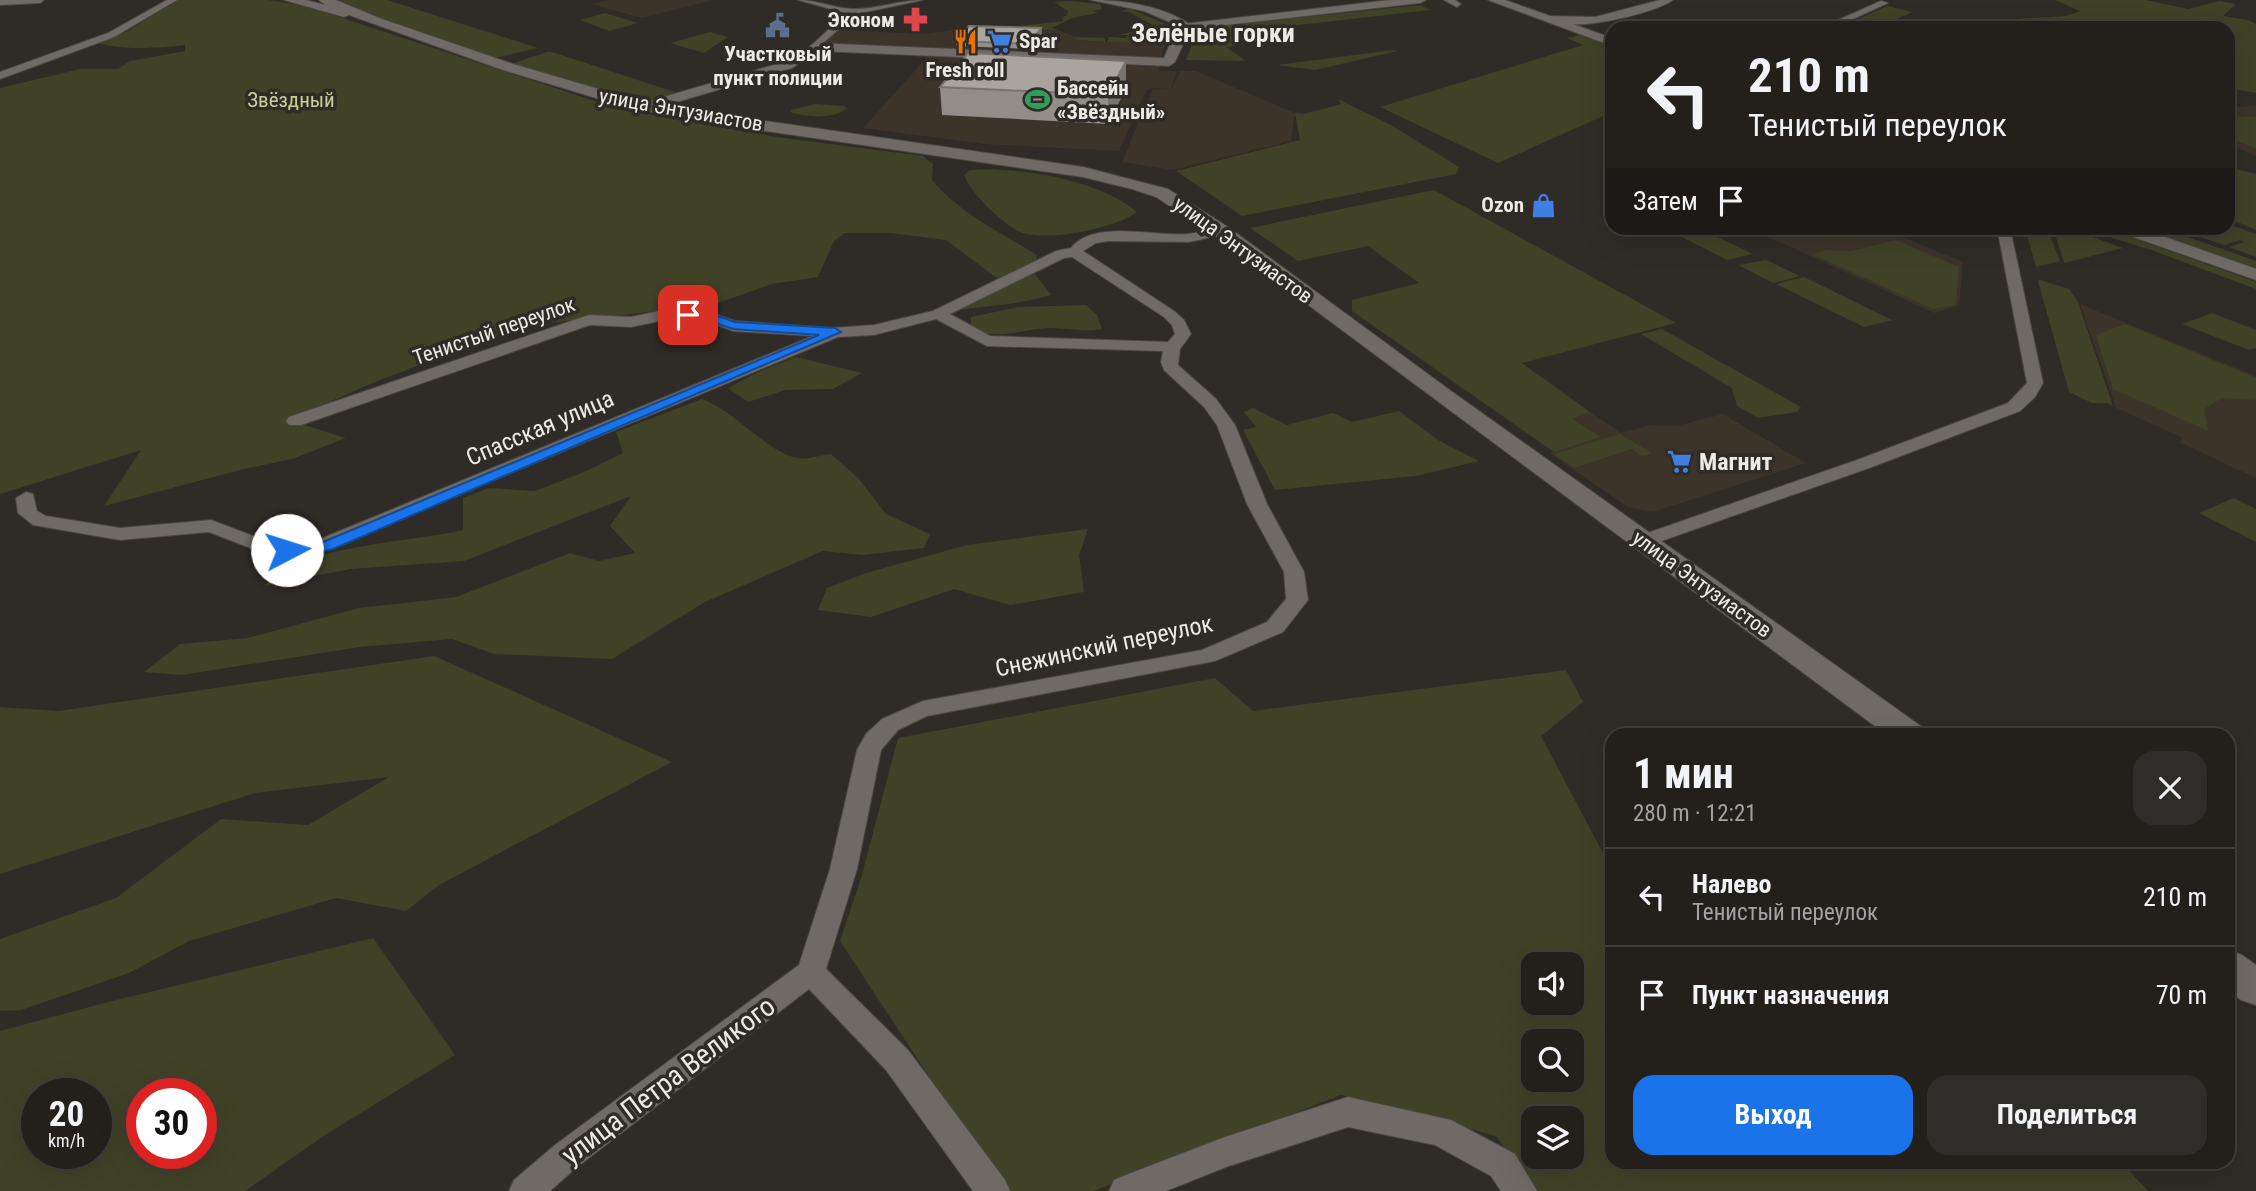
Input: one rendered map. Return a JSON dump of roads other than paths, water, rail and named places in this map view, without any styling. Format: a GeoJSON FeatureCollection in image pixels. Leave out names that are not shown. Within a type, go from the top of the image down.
{"type":"FeatureCollection","features":[{"type":"Feature","properties":{"kind":"main road","name":"улица Энтузиастов"},"geometry":{"type":"LineString","coordinates":[[290,0],[374,21],[583,91],[648,106],[696,116],[1101,175],[1162,193],[1221,231],[1900,728]]}},
{"type":"Feature","properties":{"kind":"main road","name":"улица Энтузиастов"},"geometry":{"type":"LineString","coordinates":[[325,0],[374,21]]}},
{"type":"Feature","properties":{"kind":"main road"},"geometry":{"type":"LineString","coordinates":[[2235,972],[2256,988]]}},
{"type":"Feature","properties":{"kind":"street"},"geometry":{"type":"LineString","coordinates":[[2,3],[40,0]]}},
{"type":"Feature","properties":{"kind":"street"},"geometry":{"type":"LineString","coordinates":[[0,76],[111,35],[173,0]]}},
{"type":"Feature","properties":{"kind":"street"},"geometry":{"type":"LineString","coordinates":[[802,0],[853,12],[919,0]]}},
{"type":"Feature","properties":{"kind":"street"},"geometry":{"type":"LineString","coordinates":[[1095,0],[1146,9],[1188,26]]}},
{"type":"Feature","properties":{"kind":"street"},"geometry":{"type":"LineString","coordinates":[[815,47],[1169,62],[1182,30],[1188,26],[1420,0]]}},
{"type":"Feature","properties":{"kind":"street"},"geometry":{"type":"LineString","coordinates":[[1494,0],[1605,40]]}},
{"type":"Feature","properties":{"kind":"street"},"geometry":{"type":"LineString","coordinates":[[1586,33],[1585,27],[1670,0]]}},
{"type":"Feature","properties":{"kind":"street"},"geometry":{"type":"LineString","coordinates":[[1842,21],[1884,4]]}},
{"type":"Feature","properties":{"kind":"street"},"geometry":{"type":"LineString","coordinates":[[648,106],[788,65],[804,57],[853,12]]}},
{"type":"Feature","properties":{"kind":"street"},"geometry":{"type":"LineString","coordinates":[[1549,19],[1601,21]]}},
{"type":"Feature","properties":{"kind":"street","name":"Спасская улица"},"geometry":{"type":"LineString","coordinates":[[26,498],[28,513],[48,522],[120,534],[211,526],[266,548],[316,548],[835,332],[874,330],[938,314],[1061,254],[1075,252],[1077,246],[1084,242],[1136,234],[1188,238],[1221,231]]}},
{"type":"Feature","properties":{"kind":"street"},"geometry":{"type":"LineString","coordinates":[[1643,541],[1863,464],[2014,407],[2032,391],[2035,383],[2004,235]]}},
{"type":"Feature","properties":{"kind":"street"},"geometry":{"type":"LineString","coordinates":[[2144,235],[2256,275]]}},
{"type":"Feature","properties":{"kind":"street"},"geometry":{"type":"LineString","coordinates":[[938,314],[987,341],[1171,357],[1182,334],[1179,323],[1170,314],[1075,252]]}},
{"type":"Feature","properties":{"kind":"street","name":"Тенистый переулок"},"geometry":{"type":"LineString","coordinates":[[295,421],[589,320],[631,322],[669,314],[706,316],[733,326],[835,332]]}},
{"type":"Feature","properties":{"kind":"street","name":"Снежинский переулок"},"geometry":{"type":"LineString","coordinates":[[811,972],[847,856],[866,758],[874,741],[904,716],[923,709],[1207,656],[1275,626],[1288,614],[1297,600],[1294,572],[1256,504],[1226,425],[1171,357]]}},
{"type":"Feature","properties":{"kind":"street"},"geometry":{"type":"LineString","coordinates":[[811,972],[897,1060],[993,1191]]}},
{"type":"Feature","properties":{"kind":"street","name":"улица Петра Великого"},"geometry":{"type":"LineString","coordinates":[[526,1191],[576,1149],[811,972]]}},
{"type":"Feature","properties":{"kind":"street"},"geometry":{"type":"LineString","coordinates":[[1125,1191],[1225,1152],[1348,1112],[1440,1131],[1503,1165],[1520,1191]]}},
{"type":"Feature","properties":{"kind":"place","name":"Эконом"},"geometry":{"type":"Point","coordinates":[915,20]}},
{"type":"Feature","properties":{"kind":"place","name":"Участковый пункт полиции"},"geometry":{"type":"Point","coordinates":[778,25]}},
{"type":"Feature","properties":{"kind":"place","name":"Fresh roll"},"geometry":{"type":"Point","coordinates":[965,41]}},
{"type":"Feature","properties":{"kind":"place","name":"Spar"},"geometry":{"type":"Point","coordinates":[999,41]}},
{"type":"Feature","properties":{"kind":"place","name":"Бассейн «Звёздный»"},"geometry":{"type":"Point","coordinates":[1037,100]}},
{"type":"Feature","properties":{"kind":"place","name":"Ozon"},"geometry":{"type":"Point","coordinates":[1544,205]}},
{"type":"Feature","properties":{"kind":"place","name":"Магнит"},"geometry":{"type":"Point","coordinates":[1679,462]}},
{"type":"Feature","properties":{"kind":"district","name":"Зелёные горки"},"geometry":{"type":"Point","coordinates":[1213,33]}},
{"type":"Feature","properties":{"kind":"park label","name":"Звёздный"},"geometry":{"type":"Point","coordinates":[291,100]}}]}
